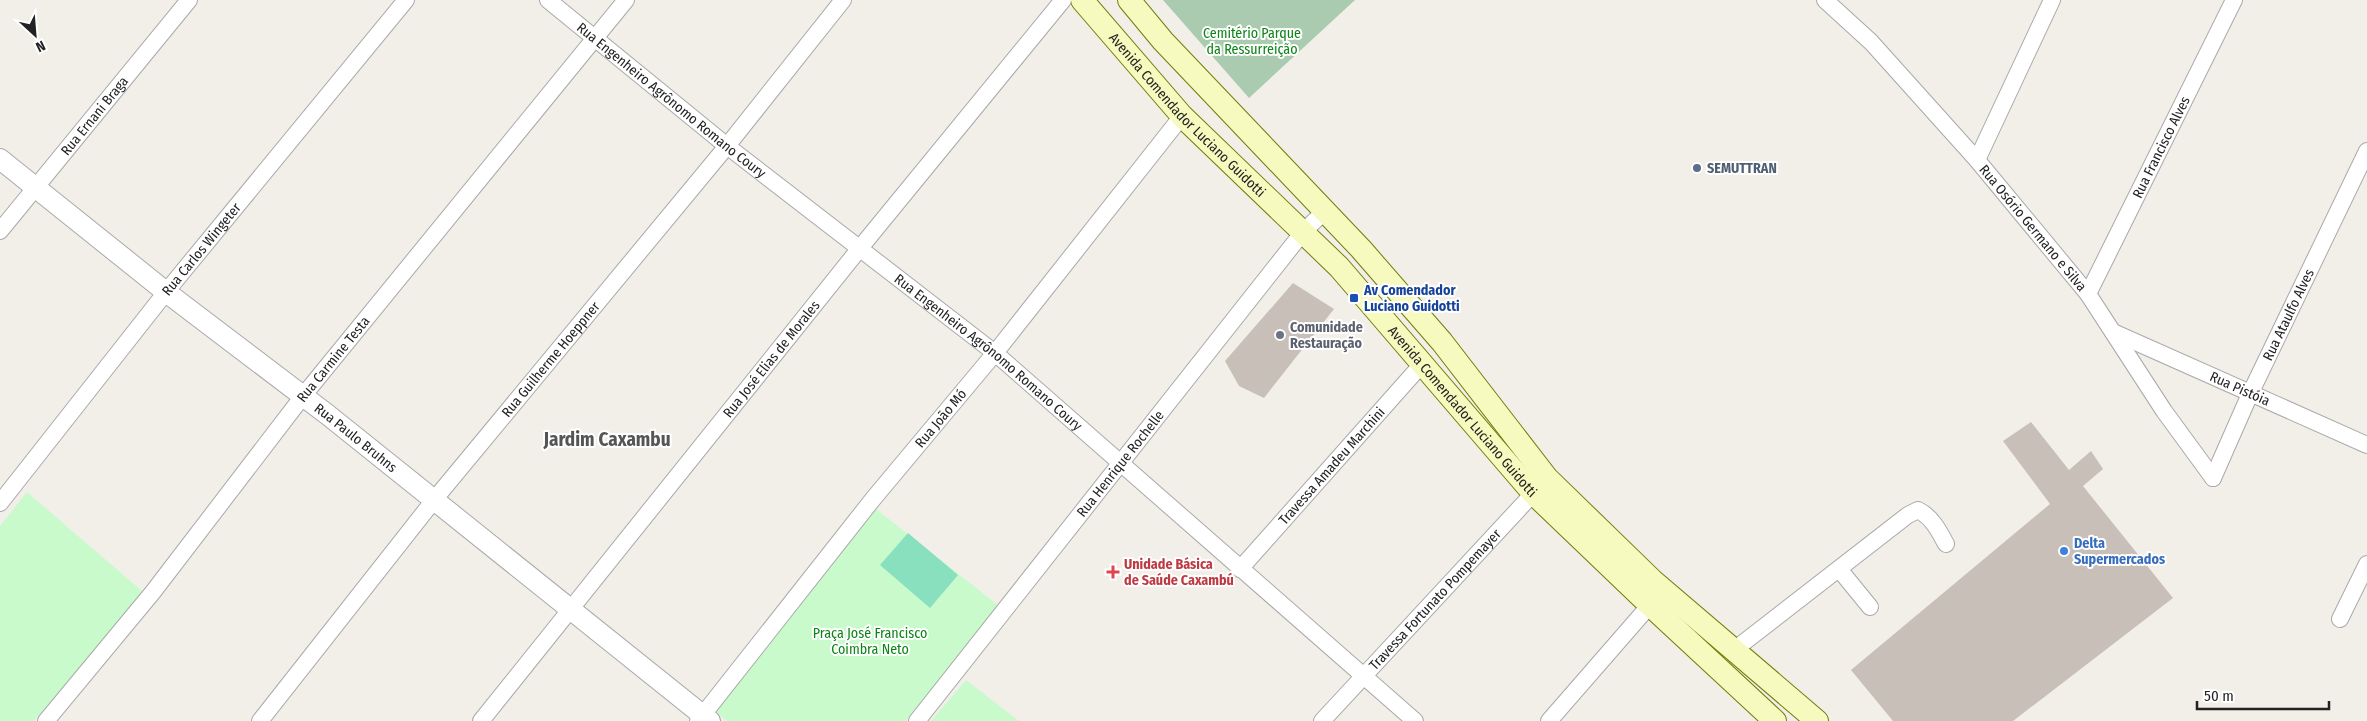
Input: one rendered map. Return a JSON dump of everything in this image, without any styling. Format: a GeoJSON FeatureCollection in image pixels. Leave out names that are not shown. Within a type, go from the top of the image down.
{"type":"FeatureCollection","features":[{"type":"Feature","properties":{"kind":"main road","name":"Avenida Comendador Luciano Guidotti"},"geometry":{"type":"LineString","coordinates":[[1082,0],[1182,116],[1339,267],[1423,363],[1540,485],[1650,605],[1775,721]]}},
{"type":"Feature","properties":{"kind":"main road","name":"Avenida Comendador Luciano Guidotti"},"geometry":{"type":"LineString","coordinates":[[1129,0],[1163,40],[1326,210],[1442,342],[1540,485],[1817,721]]}},
{"type":"Feature","properties":{"kind":"street","name":"Rua Ernani Braga"},"geometry":{"type":"LineString","coordinates":[[0,231],[189,0]]}},
{"type":"Feature","properties":{"kind":"street","name":"Rua Carlos Wingeter"},"geometry":{"type":"LineString","coordinates":[[0,503],[166,292],[406,0]]}},
{"type":"Feature","properties":{"kind":"street","name":"Rua Engenheiro Agrônomo Romano Coury"},"geometry":{"type":"LineString","coordinates":[[548,0],[726,146],[995,353],[1415,721]]}},
{"type":"Feature","properties":{"kind":"street","name":"Rua Carmine Testa"},"geometry":{"type":"LineString","coordinates":[[46,721],[153,592],[303,396],[626,0]]}},
{"type":"Feature","properties":{"kind":"street","name":"Rua Guilherme Hoeppner"},"geometry":{"type":"LineString","coordinates":[[260,721],[434,500],[726,146],[843,0]]}},
{"type":"Feature","properties":{"kind":"street","name":"Rua José Elias de Morales"},"geometry":{"type":"LineString","coordinates":[[482,721],[860,248],[1062,0]]}},
{"type":"Feature","properties":{"kind":"street","name":"Rua Osório Germano e Silva"},"geometry":{"type":"LineString","coordinates":[[1825,0],[1872,42],[1977,160],[2088,294],[2164,411],[2213,478]]}},
{"type":"Feature","properties":{"kind":"street"},"geometry":{"type":"LineString","coordinates":[[1977,160],[2052,0]]}},
{"type":"Feature","properties":{"kind":"street","name":"Rua Francisco Alves"},"geometry":{"type":"LineString","coordinates":[[2088,294],[2234,0]]}},
{"type":"Feature","properties":{"kind":"street","name":"Rua João Mó"},"geometry":{"type":"LineString","coordinates":[[703,719],[873,499],[995,353],[1182,116]]}},
{"type":"Feature","properties":{"kind":"street","name":"Rua Ataulfo Alves"},"geometry":{"type":"LineString","coordinates":[[2213,478],[2250,394],[2367,151]]}},
{"type":"Feature","properties":{"kind":"street","name":"Rua Paulo Bruhns"},"geometry":{"type":"LineString","coordinates":[[0,159],[166,292],[303,396],[434,500],[703,719]]}},
{"type":"Feature","properties":{"kind":"street","name":"Rua Henrique Rochelle"},"geometry":{"type":"LineString","coordinates":[[916,721],[1303,232],[1326,210]]}},
{"type":"Feature","properties":{"kind":"street","name":"Rua Pistóia"},"geometry":{"type":"LineString","coordinates":[[2113,332],[2367,445]]}},
{"type":"Feature","properties":{"kind":"street","name":"Travessa Amadeu Marchini"},"geometry":{"type":"LineString","coordinates":[[1240,569],[1423,363]]}},
{"type":"Feature","properties":{"kind":"street","name":"Travessa Fortunato Pompemayer"},"geometry":{"type":"LineString","coordinates":[[1322,721],[1540,485]]}},
{"type":"Feature","properties":{"kind":"street"},"geometry":{"type":"LineString","coordinates":[[1734,650],[1908,515],[1918,510],[1925,514],[1937,528],[1946,544]]}},
{"type":"Feature","properties":{"kind":"street"},"geometry":{"type":"LineString","coordinates":[[2340,619],[2367,564]]}},
{"type":"Feature","properties":{"kind":"street"},"geometry":{"type":"LineString","coordinates":[[1839,568],[1870,607]]}},
{"type":"Feature","properties":{"kind":"street"},"geometry":{"type":"LineString","coordinates":[[1549,721],[1650,605]]}},
{"type":"Feature","properties":{"kind":"street"},"geometry":{"type":"LineString","coordinates":[[1775,721],[1793,700]]}},
{"type":"Feature","properties":{"kind":"green space","name":"Cemitério Parque da Ressurreição"},"geometry":{"type":"Polygon","coordinates":[[[1163,0],[1355,0],[1249,98],[1163,0]]]}},
{"type":"Feature","properties":{"kind":"green space"},"geometry":{"type":"Polygon","coordinates":[[[27,492],[143,592],[34,721],[0,721],[0,526],[27,492]]]}},
{"type":"Feature","properties":{"kind":"green space","name":"Praça José Francisco Coimbra Neto"},"geometry":{"type":"Polygon","coordinates":[[[876,509],[999,606],[906,721],[727,721],[714,710],[876,509]]]}},
{"type":"Feature","properties":{"kind":"green space"},"geometry":{"type":"Polygon","coordinates":[[[908,533],[958,575],[930,608],[880,565],[908,533]]]}},
{"type":"Feature","properties":{"kind":"green space"},"geometry":{"type":"Polygon","coordinates":[[[966,680],[1019,721],[931,721],[966,680]]]}},
{"type":"Feature","properties":{"kind":"building","name":"Comunidade Restauração"},"geometry":{"type":"Polygon","coordinates":[[[1293,283],[1334,309],[1264,398],[1239,386],[1225,361],[1293,283]]]}},
{"type":"Feature","properties":{"kind":"building","name":"Delta Supermercados"},"geometry":{"type":"Polygon","coordinates":[[[2031,422],[2069,470],[2091,451],[2103,469],[2083,486],[2173,598],[2013,721],[1893,721],[1851,670],[2050,504],[2003,441],[2031,422]]]}},
{"type":"Feature","properties":{"kind":"place","name":"SEMUTTRAN"},"geometry":{"type":"Point","coordinates":[1697,168]}},
{"type":"Feature","properties":{"kind":"place","name":"Av Comendador Luciano Guidotti"},"geometry":{"type":"Point","coordinates":[1354,298]}},
{"type":"Feature","properties":{"kind":"place","name":"Comunidade Restauração"},"geometry":{"type":"Point","coordinates":[1280,335]}},
{"type":"Feature","properties":{"kind":"place","name":"Delta Supermercados"},"geometry":{"type":"Point","coordinates":[2064,551]}},
{"type":"Feature","properties":{"kind":"place","name":"Unidade Básica de Saúde Caxambú"},"geometry":{"type":"Point","coordinates":[1113,572]}},
{"type":"Feature","properties":{"kind":"district","name":"Jardim Caxambu"},"geometry":{"type":"Point","coordinates":[607,439]}}]}
